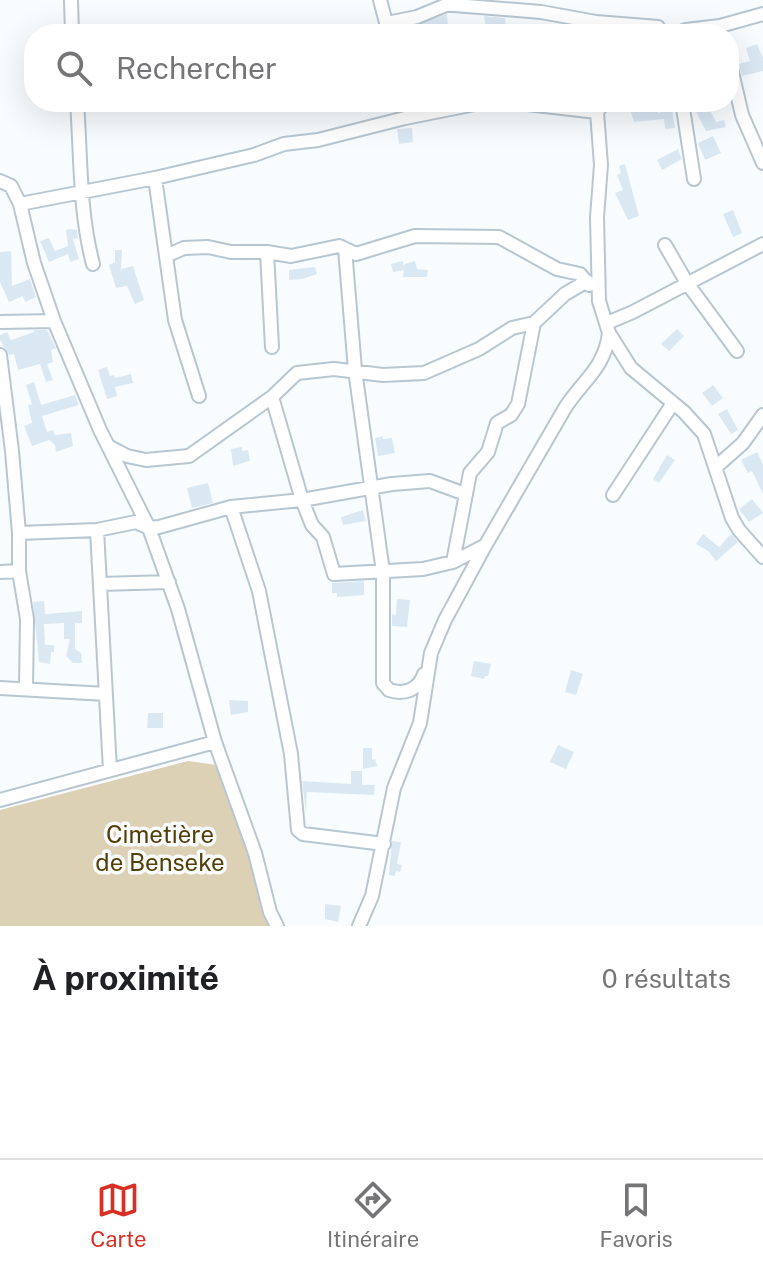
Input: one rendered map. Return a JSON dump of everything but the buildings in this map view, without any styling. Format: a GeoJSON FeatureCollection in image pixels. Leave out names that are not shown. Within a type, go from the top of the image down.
{"type":"FeatureCollection","features":[{"type":"Feature","properties":{"kind":"street"},"geometry":{"type":"LineString","coordinates":[[71,0],[72,24]]}},
{"type":"Feature","properties":{"kind":"street"},"geometry":{"type":"LineString","coordinates":[[380,0],[387,24]]}},
{"type":"Feature","properties":{"kind":"street"},"geometry":{"type":"LineString","coordinates":[[400,24],[446,5],[454,5],[541,12],[621,24]]}},
{"type":"Feature","properties":{"kind":"street"},"geometry":{"type":"LineString","coordinates":[[737,24],[763,14]]}},
{"type":"Feature","properties":{"kind":"street"},"geometry":{"type":"LineString","coordinates":[[739,102],[763,163]]}},
{"type":"Feature","properties":{"kind":"street"},"geometry":{"type":"LineString","coordinates":[[77,112],[81,191],[93,264]]}},
{"type":"Feature","properties":{"kind":"street"},"geometry":{"type":"LineString","coordinates":[[413,112],[416,116]]}},
{"type":"Feature","properties":{"kind":"street"},"geometry":{"type":"LineString","coordinates":[[20,204],[155,178],[254,155],[284,144],[318,140],[436,112]]}},
{"type":"Feature","properties":{"kind":"street"},"geometry":{"type":"LineString","coordinates":[[599,301],[597,217],[601,112]]}},
{"type":"Feature","properties":{"kind":"street"},"geometry":{"type":"LineString","coordinates":[[684,112],[694,179]]}},
{"type":"Feature","properties":{"kind":"street"},"geometry":{"type":"LineString","coordinates":[[155,178],[175,320],[199,396]]}},
{"type":"Feature","properties":{"kind":"street"},"geometry":{"type":"LineString","coordinates":[[0,181],[11,186],[20,204],[34,263],[54,321],[108,445],[149,528],[169,582],[215,742],[255,853],[270,912],[277,926]]}},
{"type":"Feature","properties":{"kind":"street"},"geometry":{"type":"LineString","coordinates":[[166,256],[184,248],[291,256],[332,247],[356,254],[415,236],[499,237],[557,269],[580,274],[599,301],[608,328],[631,368],[704,434],[732,518],[763,557]]}},
{"type":"Feature","properties":{"kind":"street"},"geometry":{"type":"LineString","coordinates":[[345,249],[355,370],[383,572],[383,678],[385,688],[398,693],[414,688],[422,680],[445,620],[485,546],[577,389],[604,358],[608,328],[763,244]]}},
{"type":"Feature","properties":{"kind":"street"},"geometry":{"type":"LineString","coordinates":[[665,245],[687,283],[737,351]]}},
{"type":"Feature","properties":{"kind":"street"},"geometry":{"type":"LineString","coordinates":[[267,252],[272,347]]}},
{"type":"Feature","properties":{"kind":"street"},"geometry":{"type":"LineString","coordinates":[[108,445],[127,456],[146,460],[189,456],[272,397],[297,373],[355,370],[383,375],[424,373],[479,349],[512,328],[534,323],[565,294],[587,281]]}},
{"type":"Feature","properties":{"kind":"street"},"geometry":{"type":"LineString","coordinates":[[0,322],[54,321]]}},
{"type":"Feature","properties":{"kind":"street"},"geometry":{"type":"LineString","coordinates":[[453,562],[472,468],[488,452],[497,423],[511,415],[518,404],[534,323]]}},
{"type":"Feature","properties":{"kind":"street"},"geometry":{"type":"LineString","coordinates":[[0,355],[7,478],[19,533],[19,571],[27,619],[26,688]]}},
{"type":"Feature","properties":{"kind":"street"},"geometry":{"type":"LineString","coordinates":[[272,397],[302,500],[312,525],[323,537],[334,574],[423,569],[453,562],[485,546]]}},
{"type":"Feature","properties":{"kind":"street"},"geometry":{"type":"LineString","coordinates":[[613,495],[673,403]]}},
{"type":"Feature","properties":{"kind":"street"},"geometry":{"type":"LineString","coordinates":[[716,467],[743,443],[763,415]]}},
{"type":"Feature","properties":{"kind":"street"},"geometry":{"type":"LineString","coordinates":[[19,533],[97,530],[136,522],[149,528],[231,507],[302,500],[371,486],[430,481],[465,494]]}},
{"type":"Feature","properties":{"kind":"street"},"geometry":{"type":"LineString","coordinates":[[231,507],[259,591],[291,754],[298,830],[303,834],[384,844]]}},
{"type":"Feature","properties":{"kind":"street"},"geometry":{"type":"LineString","coordinates":[[97,530],[110,770]]}},
{"type":"Feature","properties":{"kind":"street"},"geometry":{"type":"LineString","coordinates":[[0,572],[19,571]]}},
{"type":"Feature","properties":{"kind":"street"},"geometry":{"type":"LineString","coordinates":[[100,584],[169,582]]}},
{"type":"Feature","properties":{"kind":"street"},"geometry":{"type":"LineString","coordinates":[[359,926],[372,896],[394,788],[420,723],[429,659]]}},
{"type":"Feature","properties":{"kind":"street"},"geometry":{"type":"LineString","coordinates":[[0,688],[106,694]]}},
{"type":"Feature","properties":{"kind":"street"},"geometry":{"type":"LineString","coordinates":[[0,800],[215,742]]}},
{"type":"Feature","properties":{"kind":"green space","name":"Cimetière de Benseke"},"geometry":{"type":"Polygon","coordinates":[[[188,761],[217,765],[277,926],[0,926],[0,810],[188,761]]]}}]}
